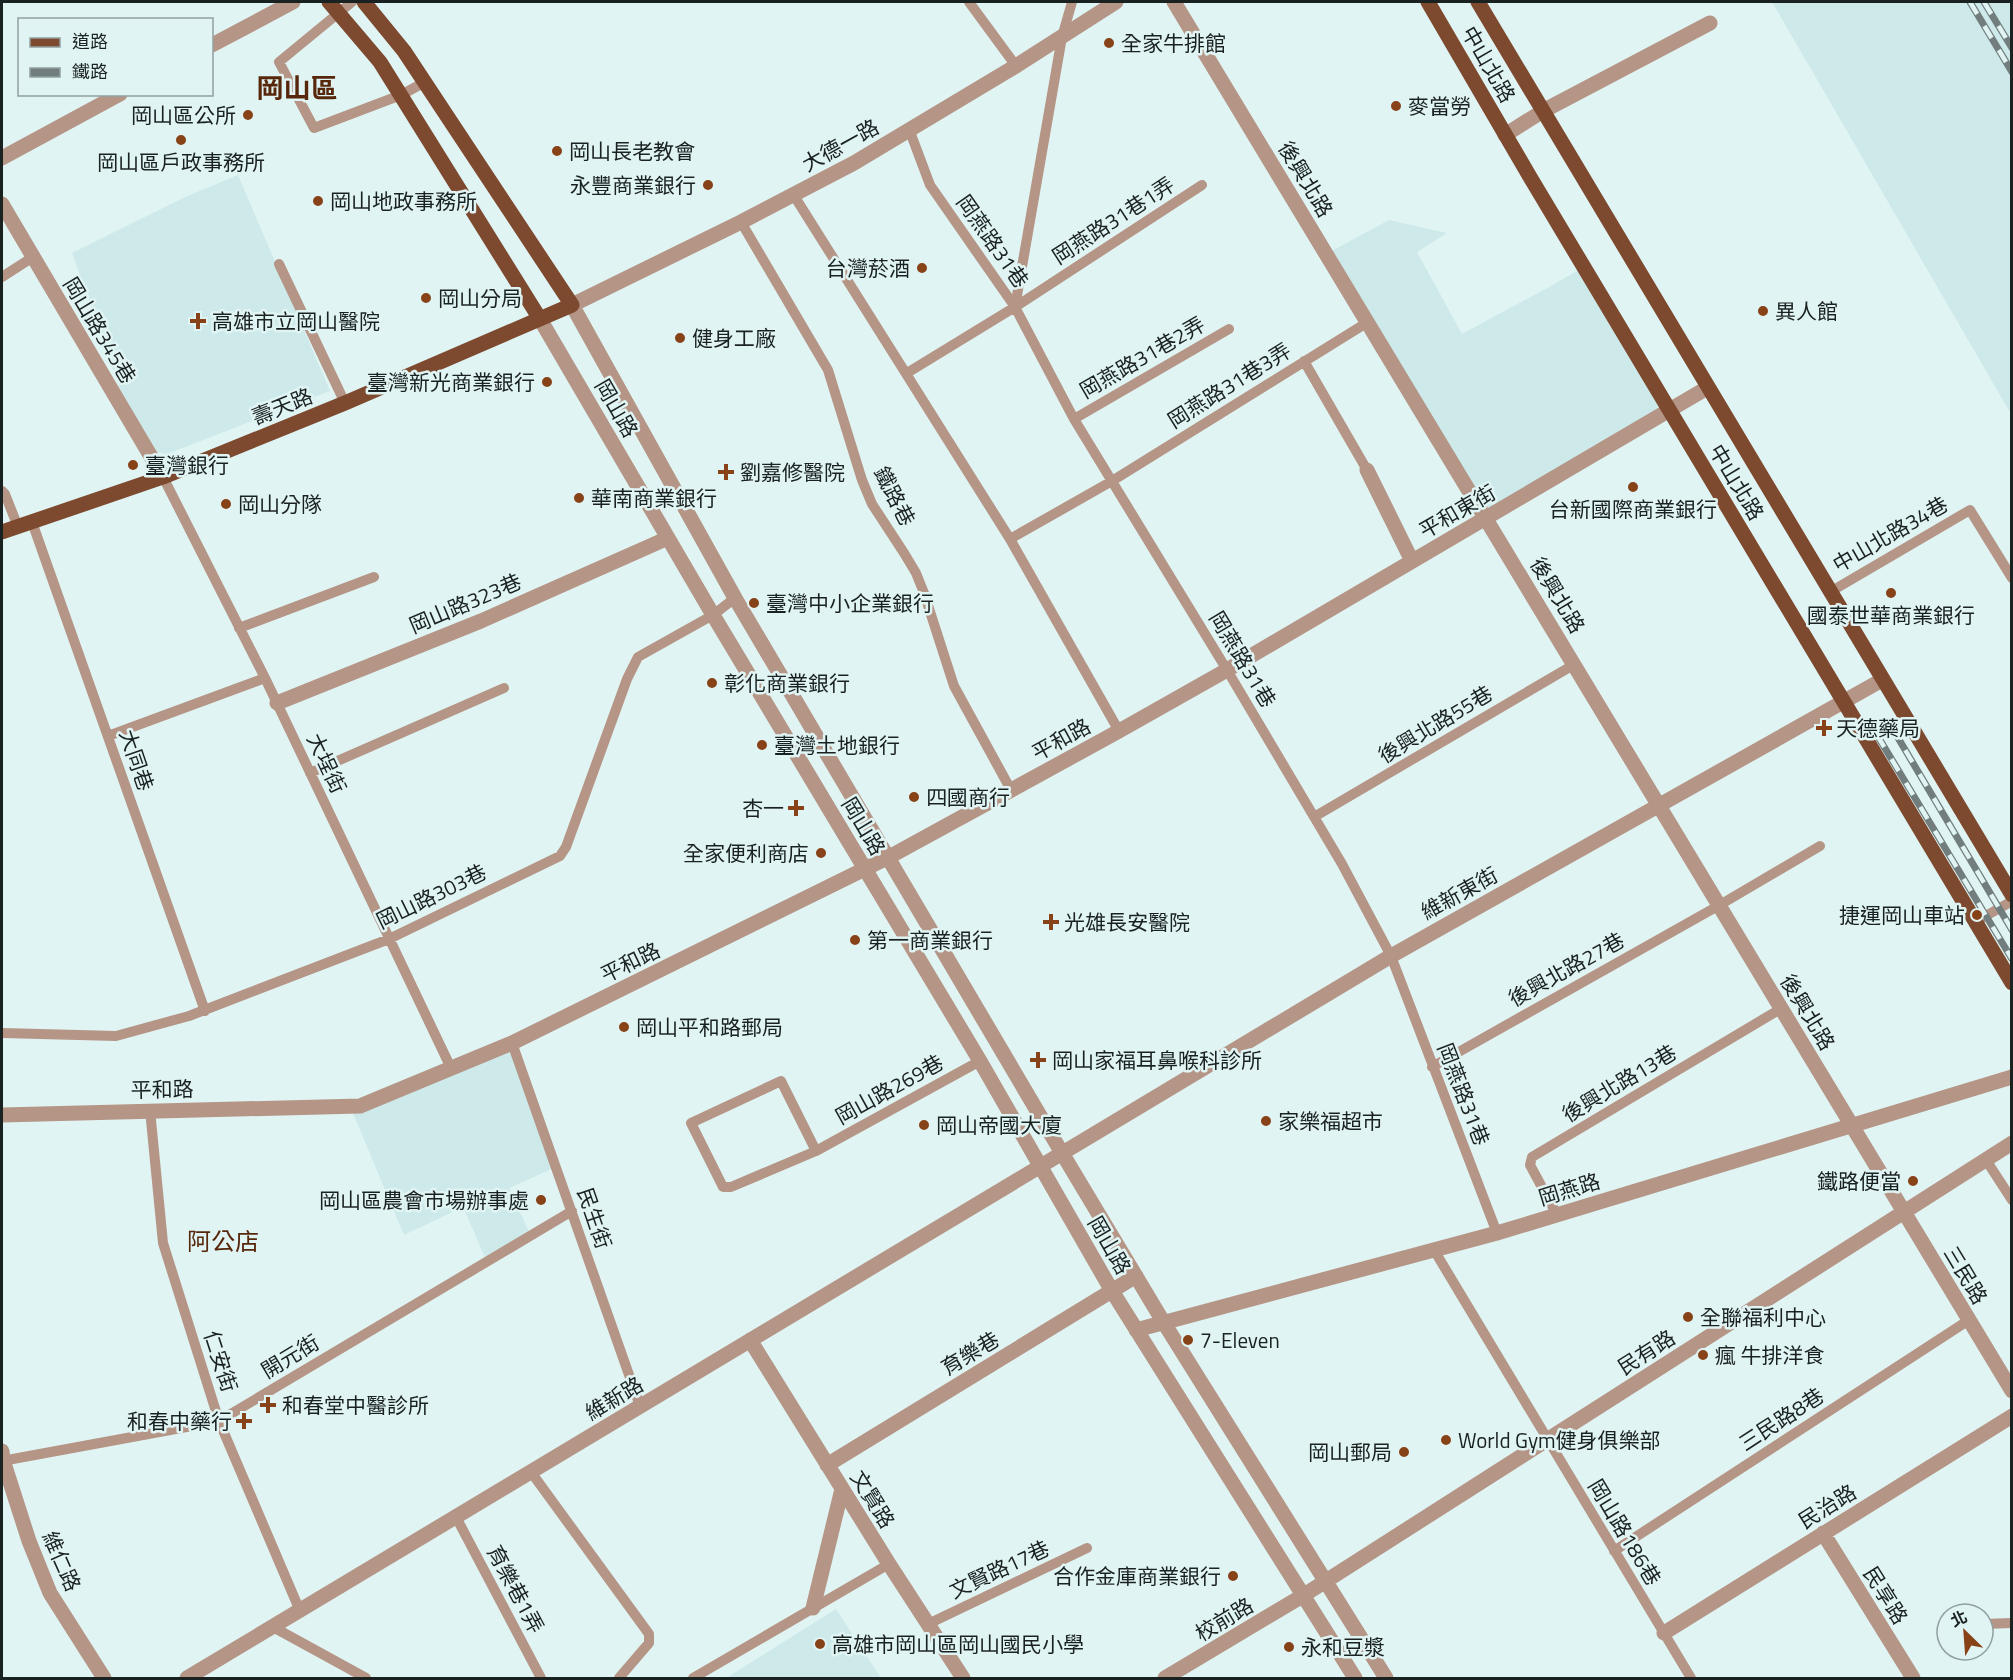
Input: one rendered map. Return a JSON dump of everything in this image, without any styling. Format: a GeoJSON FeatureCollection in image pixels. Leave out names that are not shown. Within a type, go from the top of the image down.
{"type":"FeatureCollection","features":[{"type":"Feature","properties":{"kind":"main road","name":"岡山路"},"geometry":{"type":"LineString","coordinates":[[364,2],[404,51],[572,305]]}},
{"type":"Feature","properties":{"kind":"main road","name":"中山北路"},"geometry":{"type":"LineString","coordinates":[[1428,2],[1505,135],[2012,983]]}},
{"type":"Feature","properties":{"kind":"main road","name":"中山北路"},"geometry":{"type":"LineString","coordinates":[[1478,2],[2012,895]]}},
{"type":"Feature","properties":{"kind":"main road","name":"岡山路"},"geometry":{"type":"LineString","coordinates":[[334,7],[380,62],[540,319]]}},
{"type":"Feature","properties":{"kind":"main road","name":"壽天路"},"geometry":{"type":"LineString","coordinates":[[2,532],[163,477],[345,403],[572,305]]}},
{"type":"Feature","properties":{"kind":"street"},"geometry":{"type":"LineString","coordinates":[[213,44],[293,2]]}},
{"type":"Feature","properties":{"kind":"street","name":"大德一路"},"geometry":{"type":"LineString","coordinates":[[572,305],[741,222],[854,163],[1016,66],[1116,2]]}},
{"type":"Feature","properties":{"kind":"street","name":"後興北路"},"geometry":{"type":"LineString","coordinates":[[1174,2],[1575,664],[1903,1212]]}},
{"type":"Feature","properties":{"kind":"street"},"geometry":{"type":"LineString","coordinates":[[1505,135],[1543,111],[1710,23]]}},
{"type":"Feature","properties":{"kind":"street"},"geometry":{"type":"LineString","coordinates":[[2,158],[116,96]]}},
{"type":"Feature","properties":{"kind":"street","name":"岡山路345巷"},"geometry":{"type":"LineString","coordinates":[[2,204],[163,477]]}},
{"type":"Feature","properties":{"kind":"street","name":"岡山路"},"geometry":{"type":"LineString","coordinates":[[572,305],[735,598],[1062,1153],[1164,1323],[1386,1678]]}},
{"type":"Feature","properties":{"kind":"street","name":"岡山路"},"geometry":{"type":"LineString","coordinates":[[540,319],[713,615],[980,1061],[1112,1291],[1355,1678]]}},
{"type":"Feature","properties":{"kind":"street","name":"平和東街"},"geometry":{"type":"LineString","coordinates":[[1227,670],[1707,388]]}},
{"type":"Feature","properties":{"kind":"street"},"geometry":{"type":"LineString","coordinates":[[1367,470],[1412,561]]}},
{"type":"Feature","properties":{"kind":"street","name":"岡山路323巷"},"geometry":{"type":"LineString","coordinates":[[277,703],[481,621],[668,537]]}},
{"type":"Feature","properties":{"kind":"street","name":"平和路"},"geometry":{"type":"LineString","coordinates":[[2,1115],[360,1106],[513,1043],[866,869],[1227,670]]}},
{"type":"Feature","properties":{"kind":"street","name":"維新東街"},"geometry":{"type":"LineString","coordinates":[[1062,1153],[1391,956],[1882,680]]}},
{"type":"Feature","properties":{"kind":"street","name":"岡燕路"},"geometry":{"type":"LineString","coordinates":[[1136,1330],[1497,1233],[2012,1077]]}},
{"type":"Feature","properties":{"kind":"street","name":"民有路"},"geometry":{"type":"LineString","coordinates":[[1304,1595],[2012,1143]]}},
{"type":"Feature","properties":{"kind":"street","name":"維新路"},"geometry":{"type":"LineString","coordinates":[[187,1678],[1062,1153]]}},
{"type":"Feature","properties":{"kind":"street","name":"三民路"},"geometry":{"type":"LineString","coordinates":[[1903,1212],[2012,1391]]}},
{"type":"Feature","properties":{"kind":"street","name":"育樂巷"},"geometry":{"type":"LineString","coordinates":[[827,1465],[1136,1276]]}},
{"type":"Feature","properties":{"kind":"street","name":"文賢路"},"geometry":{"type":"LineString","coordinates":[[750,1340],[889,1564],[963,1678]]}},
{"type":"Feature","properties":{"kind":"street","name":"民治路"},"geometry":{"type":"LineString","coordinates":[[1664,1633],[2012,1416]]}},
{"type":"Feature","properties":{"kind":"street","name":"維仁路"},"geometry":{"type":"LineString","coordinates":[[2,1457],[29,1541],[50,1593],[104,1678]]}},
{"type":"Feature","properties":{"kind":"street"},"geometry":{"type":"LineString","coordinates":[[813,1608],[842,1489]]}},
{"type":"Feature","properties":{"kind":"street","name":"民享路"},"geometry":{"type":"LineString","coordinates":[[1823,1533],[1913,1678]]}},
{"type":"Feature","properties":{"kind":"street","name":"校前路"},"geometry":{"type":"LineString","coordinates":[[1166,1678],[1304,1595]]}},
{"type":"Feature","properties":{"kind":"lane"},"geometry":{"type":"LineString","coordinates":[[352,2],[334,7],[279,63],[314,128],[401,95],[425,82]]}},
{"type":"Feature","properties":{"kind":"lane"},"geometry":{"type":"LineString","coordinates":[[969,2],[1016,66]]}},
{"type":"Feature","properties":{"kind":"lane"},"geometry":{"type":"LineString","coordinates":[[1015,308],[1062,37],[1072,2]]}},
{"type":"Feature","properties":{"kind":"lane","name":"岡燕路31巷"},"geometry":{"type":"LineString","coordinates":[[909,129],[930,185],[1015,308],[1074,419],[1314,817],[1391,956],[1497,1233]]}},
{"type":"Feature","properties":{"kind":"lane","name":"岡燕路31巷1弄"},"geometry":{"type":"LineString","coordinates":[[907,373],[1015,308],[1202,184]]}},
{"type":"Feature","properties":{"kind":"lane"},"geometry":{"type":"LineString","coordinates":[[793,194],[1010,539],[1119,731]]}},
{"type":"Feature","properties":{"kind":"lane","name":"鐵路巷"},"geometry":{"type":"LineString","coordinates":[[741,222],[828,370],[862,480],[872,504],[916,573],[954,686],[1011,790]]}},
{"type":"Feature","properties":{"kind":"lane"},"geometry":{"type":"LineString","coordinates":[[2,277],[33,257]]}},
{"type":"Feature","properties":{"kind":"lane"},"geometry":{"type":"LineString","coordinates":[[279,264],[345,403]]}},
{"type":"Feature","properties":{"kind":"lane","name":"岡燕路31巷3弄"},"geometry":{"type":"LineString","coordinates":[[1010,539],[1112,481],[1368,322]]}},
{"type":"Feature","properties":{"kind":"lane","name":"岡燕路31巷2弄"},"geometry":{"type":"LineString","coordinates":[[1074,419],[1229,329]]}},
{"type":"Feature","properties":{"kind":"lane"},"geometry":{"type":"LineString","coordinates":[[1304,361],[1367,470]]}},
{"type":"Feature","properties":{"kind":"lane","name":"大埕街"},"geometry":{"type":"LineString","coordinates":[[163,477],[265,678],[451,1068]]}},
{"type":"Feature","properties":{"kind":"lane","name":"大同巷"},"geometry":{"type":"LineString","coordinates":[[2,491],[25,525],[108,736],[205,1011]]}},
{"type":"Feature","properties":{"kind":"lane","name":"中山北路34巷"},"geometry":{"type":"LineString","coordinates":[[1830,592],[1970,510],[2012,578]]}},
{"type":"Feature","properties":{"kind":"lane"},"geometry":{"type":"LineString","coordinates":[[239,628],[374,577]]}},
{"type":"Feature","properties":{"kind":"lane","name":"岡山路303巷"},"geometry":{"type":"LineString","coordinates":[[2,1033],[116,1036],[205,1011],[389,939],[560,856],[566,847],[627,679],[638,657],[713,615],[735,598]]}},
{"type":"Feature","properties":{"kind":"lane","name":"後興北路55巷"},"geometry":{"type":"LineString","coordinates":[[1314,817],[1575,664]]}},
{"type":"Feature","properties":{"kind":"lane"},"geometry":{"type":"LineString","coordinates":[[108,736],[265,678]]}},
{"type":"Feature","properties":{"kind":"lane"},"geometry":{"type":"LineString","coordinates":[[310,773],[504,688]]}},
{"type":"Feature","properties":{"kind":"lane","name":"後興北路27巷"},"geometry":{"type":"LineString","coordinates":[[1432,1066],[1718,906],[1820,846]]}},
{"type":"Feature","properties":{"kind":"lane"},"geometry":{"type":"LineString","coordinates":[[1976,922],[2012,901]]}},
{"type":"Feature","properties":{"kind":"lane","name":"後興北路13巷"},"geometry":{"type":"LineString","coordinates":[[1557,1215],[1530,1165],[1532,1157],[1782,1008]]}},
{"type":"Feature","properties":{"kind":"lane","name":"民生街"},"geometry":{"type":"LineString","coordinates":[[513,1043],[640,1406]]}},
{"type":"Feature","properties":{"kind":"lane","name":"岡山路269巷"},"geometry":{"type":"LineString","coordinates":[[816,1151],[781,1080],[691,1123],[723,1186],[731,1187],[816,1151],[980,1061]]}},
{"type":"Feature","properties":{"kind":"lane","name":"仁安街"},"geometry":{"type":"LineString","coordinates":[[150,1110],[163,1243],[219,1420],[300,1611]]}},
{"type":"Feature","properties":{"kind":"lane"},"geometry":{"type":"LineString","coordinates":[[1986,1160],[2012,1200]]}},
{"type":"Feature","properties":{"kind":"lane","name":"開元街"},"geometry":{"type":"LineString","coordinates":[[2,1457],[219,1420],[572,1211]]}},
{"type":"Feature","properties":{"kind":"lane","name":"岡山路186巷"},"geometry":{"type":"LineString","coordinates":[[1434,1250],[1691,1678]]}},
{"type":"Feature","properties":{"kind":"lane","name":"三民路8巷"},"geometry":{"type":"LineString","coordinates":[[1614,1551],[1969,1320]]}},
{"type":"Feature","properties":{"kind":"lane"},"geometry":{"type":"LineString","coordinates":[[531,1472],[649,1634],[649,1643],[619,1678]]}},
{"type":"Feature","properties":{"kind":"lane","name":"育樂巷1弄"},"geometry":{"type":"LineString","coordinates":[[456,1517],[541,1678]]}},
{"type":"Feature","properties":{"kind":"lane","name":"文賢路17巷"},"geometry":{"type":"LineString","coordinates":[[928,1624],[1087,1548]]}},
{"type":"Feature","properties":{"kind":"lane"},"geometry":{"type":"LineString","coordinates":[[693,1678],[889,1564]]}},
{"type":"Feature","properties":{"kind":"lane"},"geometry":{"type":"LineString","coordinates":[[1995,1624],[2012,1623]]}},
{"type":"Feature","properties":{"kind":"lane"},"geometry":{"type":"LineString","coordinates":[[273,1627],[366,1678]]}},
{"type":"Feature","properties":{"kind":"shaded area"},"geometry":{"type":"Polygon","coordinates":[[[1772,2],[2011,2],[2011,414],[1772,2]]]}},
{"type":"Feature","properties":{"kind":"shaded area","name":"高雄市立岡山醫院"},"geometry":{"type":"Polygon","coordinates":[[[238,175],[330,391],[167,454],[156,452],[120,389],[72,253],[185,197],[238,175]]]}},
{"type":"Feature","properties":{"kind":"shaded area"},"geometry":{"type":"Polygon","coordinates":[[[1389,220],[1447,233],[1417,252],[1462,334],[1584,267],[1670,409],[1490,523],[1326,254],[1389,220]]]}},
{"type":"Feature","properties":{"kind":"shaded area"},"geometry":{"type":"Polygon","coordinates":[[[512,1043],[556,1167],[509,1188],[531,1236],[487,1262],[463,1207],[404,1235],[350,1106],[512,1043]]]}},
{"type":"Feature","properties":{"kind":"shaded area","name":"高雄市岡山區岡山國民小學"},"geometry":{"type":"Polygon","coordinates":[[[836,1609],[881,1678],[726,1678],[836,1609]]]}},
{"type":"Feature","properties":{"kind":"railway"},"geometry":{"type":"LineString","coordinates":[[1970,2],[2012,72]]}},
{"type":"Feature","properties":{"kind":"railway"},"geometry":{"type":"LineString","coordinates":[[1984,2],[2012,48]]}},
{"type":"Feature","properties":{"kind":"railway"},"geometry":{"type":"LineString","coordinates":[[1891,726],[2012,930]]}},
{"type":"Feature","properties":{"kind":"railway"},"geometry":{"type":"LineString","coordinates":[[1877,735],[2012,959]]}},
{"type":"Feature","properties":{"kind":"place","name":"全家牛排館"},"geometry":{"type":"Point","coordinates":[1109,43]}},
{"type":"Feature","properties":{"kind":"place","name":"麥當勞"},"geometry":{"type":"Point","coordinates":[1396,106]}},
{"type":"Feature","properties":{"kind":"place","name":"岡山區公所"},"geometry":{"type":"Point","coordinates":[248,115]}},
{"type":"Feature","properties":{"kind":"place","name":"岡山區戶政事務所"},"geometry":{"type":"Point","coordinates":[181,140]}},
{"type":"Feature","properties":{"kind":"place","name":"岡山長老教會"},"geometry":{"type":"Point","coordinates":[557,151]}},
{"type":"Feature","properties":{"kind":"place","name":"永豐商業銀行"},"geometry":{"type":"Point","coordinates":[708,185]}},
{"type":"Feature","properties":{"kind":"place","name":"岡山地政事務所"},"geometry":{"type":"Point","coordinates":[318,201]}},
{"type":"Feature","properties":{"kind":"place","name":"台灣菸酒"},"geometry":{"type":"Point","coordinates":[922,268]}},
{"type":"Feature","properties":{"kind":"place","name":"岡山分局"},"geometry":{"type":"Point","coordinates":[426,298]}},
{"type":"Feature","properties":{"kind":"place","name":"異人館"},"geometry":{"type":"Point","coordinates":[1763,311]}},
{"type":"Feature","properties":{"kind":"place","name":"高雄市立岡山醫院"},"geometry":{"type":"Point","coordinates":[198,321]}},
{"type":"Feature","properties":{"kind":"place","name":"健身工廠"},"geometry":{"type":"Point","coordinates":[680,338]}},
{"type":"Feature","properties":{"kind":"place","name":"臺灣新光商業銀行"},"geometry":{"type":"Point","coordinates":[547,382]}},
{"type":"Feature","properties":{"kind":"place","name":"臺灣銀行"},"geometry":{"type":"Point","coordinates":[133,465]}},
{"type":"Feature","properties":{"kind":"place","name":"劉嘉修醫院"},"geometry":{"type":"Point","coordinates":[726,472]}},
{"type":"Feature","properties":{"kind":"place","name":"台新國際商業銀行"},"geometry":{"type":"Point","coordinates":[1633,487]}},
{"type":"Feature","properties":{"kind":"place","name":"華南商業銀行"},"geometry":{"type":"Point","coordinates":[579,498]}},
{"type":"Feature","properties":{"kind":"place","name":"岡山分隊"},"geometry":{"type":"Point","coordinates":[226,504]}},
{"type":"Feature","properties":{"kind":"place","name":"國泰世華商業銀行"},"geometry":{"type":"Point","coordinates":[1891,593]}},
{"type":"Feature","properties":{"kind":"place","name":"臺灣中小企業銀行"},"geometry":{"type":"Point","coordinates":[754,603]}},
{"type":"Feature","properties":{"kind":"place","name":"彰化商業銀行"},"geometry":{"type":"Point","coordinates":[712,683]}},
{"type":"Feature","properties":{"kind":"place","name":"天德藥局"},"geometry":{"type":"Point","coordinates":[1824,728]}},
{"type":"Feature","properties":{"kind":"place","name":"臺灣土地銀行"},"geometry":{"type":"Point","coordinates":[762,745]}},
{"type":"Feature","properties":{"kind":"place","name":"四國商行"},"geometry":{"type":"Point","coordinates":[914,797]}},
{"type":"Feature","properties":{"kind":"place","name":"杏一"},"geometry":{"type":"Point","coordinates":[796,808]}},
{"type":"Feature","properties":{"kind":"place","name":"全家便利商店"},"geometry":{"type":"Point","coordinates":[821,853]}},
{"type":"Feature","properties":{"kind":"place","name":"捷運岡山車站"},"geometry":{"type":"Point","coordinates":[1977,915]}},
{"type":"Feature","properties":{"kind":"place","name":"光雄長安醫院"},"geometry":{"type":"Point","coordinates":[1051,922]}},
{"type":"Feature","properties":{"kind":"place","name":"第一商業銀行"},"geometry":{"type":"Point","coordinates":[855,940]}},
{"type":"Feature","properties":{"kind":"place","name":"岡山平和路郵局"},"geometry":{"type":"Point","coordinates":[624,1027]}},
{"type":"Feature","properties":{"kind":"place","name":"岡山家福耳鼻喉科診所"},"geometry":{"type":"Point","coordinates":[1038,1060]}},
{"type":"Feature","properties":{"kind":"place","name":"家樂福超市"},"geometry":{"type":"Point","coordinates":[1266,1121]}},
{"type":"Feature","properties":{"kind":"place","name":"岡山帝國大廈"},"geometry":{"type":"Point","coordinates":[924,1125]}},
{"type":"Feature","properties":{"kind":"place","name":"鐵路便當"},"geometry":{"type":"Point","coordinates":[1913,1181]}},
{"type":"Feature","properties":{"kind":"place","name":"岡山區農會市場辦事處"},"geometry":{"type":"Point","coordinates":[541,1200]}},
{"type":"Feature","properties":{"kind":"place","name":"全聯福利中心"},"geometry":{"type":"Point","coordinates":[1688,1317]}},
{"type":"Feature","properties":{"kind":"place","name":"7-Eleven"},"geometry":{"type":"Point","coordinates":[1188,1340]}},
{"type":"Feature","properties":{"kind":"place","name":"瘋 牛排洋食"},"geometry":{"type":"Point","coordinates":[1703,1355]}},
{"type":"Feature","properties":{"kind":"place","name":"和春堂中醫診所"},"geometry":{"type":"Point","coordinates":[268,1405]}},
{"type":"Feature","properties":{"kind":"place","name":"和春中藥行"},"geometry":{"type":"Point","coordinates":[244,1421]}},
{"type":"Feature","properties":{"kind":"place","name":"World Gym健身俱樂部"},"geometry":{"type":"Point","coordinates":[1446,1440]}},
{"type":"Feature","properties":{"kind":"place","name":"岡山郵局"},"geometry":{"type":"Point","coordinates":[1404,1452]}},
{"type":"Feature","properties":{"kind":"place","name":"合作金庫商業銀行"},"geometry":{"type":"Point","coordinates":[1233,1576]}},
{"type":"Feature","properties":{"kind":"place","name":"高雄市岡山區岡山國民小學"},"geometry":{"type":"Point","coordinates":[820,1644]}},
{"type":"Feature","properties":{"kind":"place","name":"永和豆漿"},"geometry":{"type":"Point","coordinates":[1289,1647]}},
{"type":"Feature","properties":{"kind":"district","name":"岡山區"},"geometry":{"type":"Point","coordinates":[297,87]}},
{"type":"Feature","properties":{"kind":"district","name":"阿公店"},"geometry":{"type":"Point","coordinates":[223,1241]}}]}
